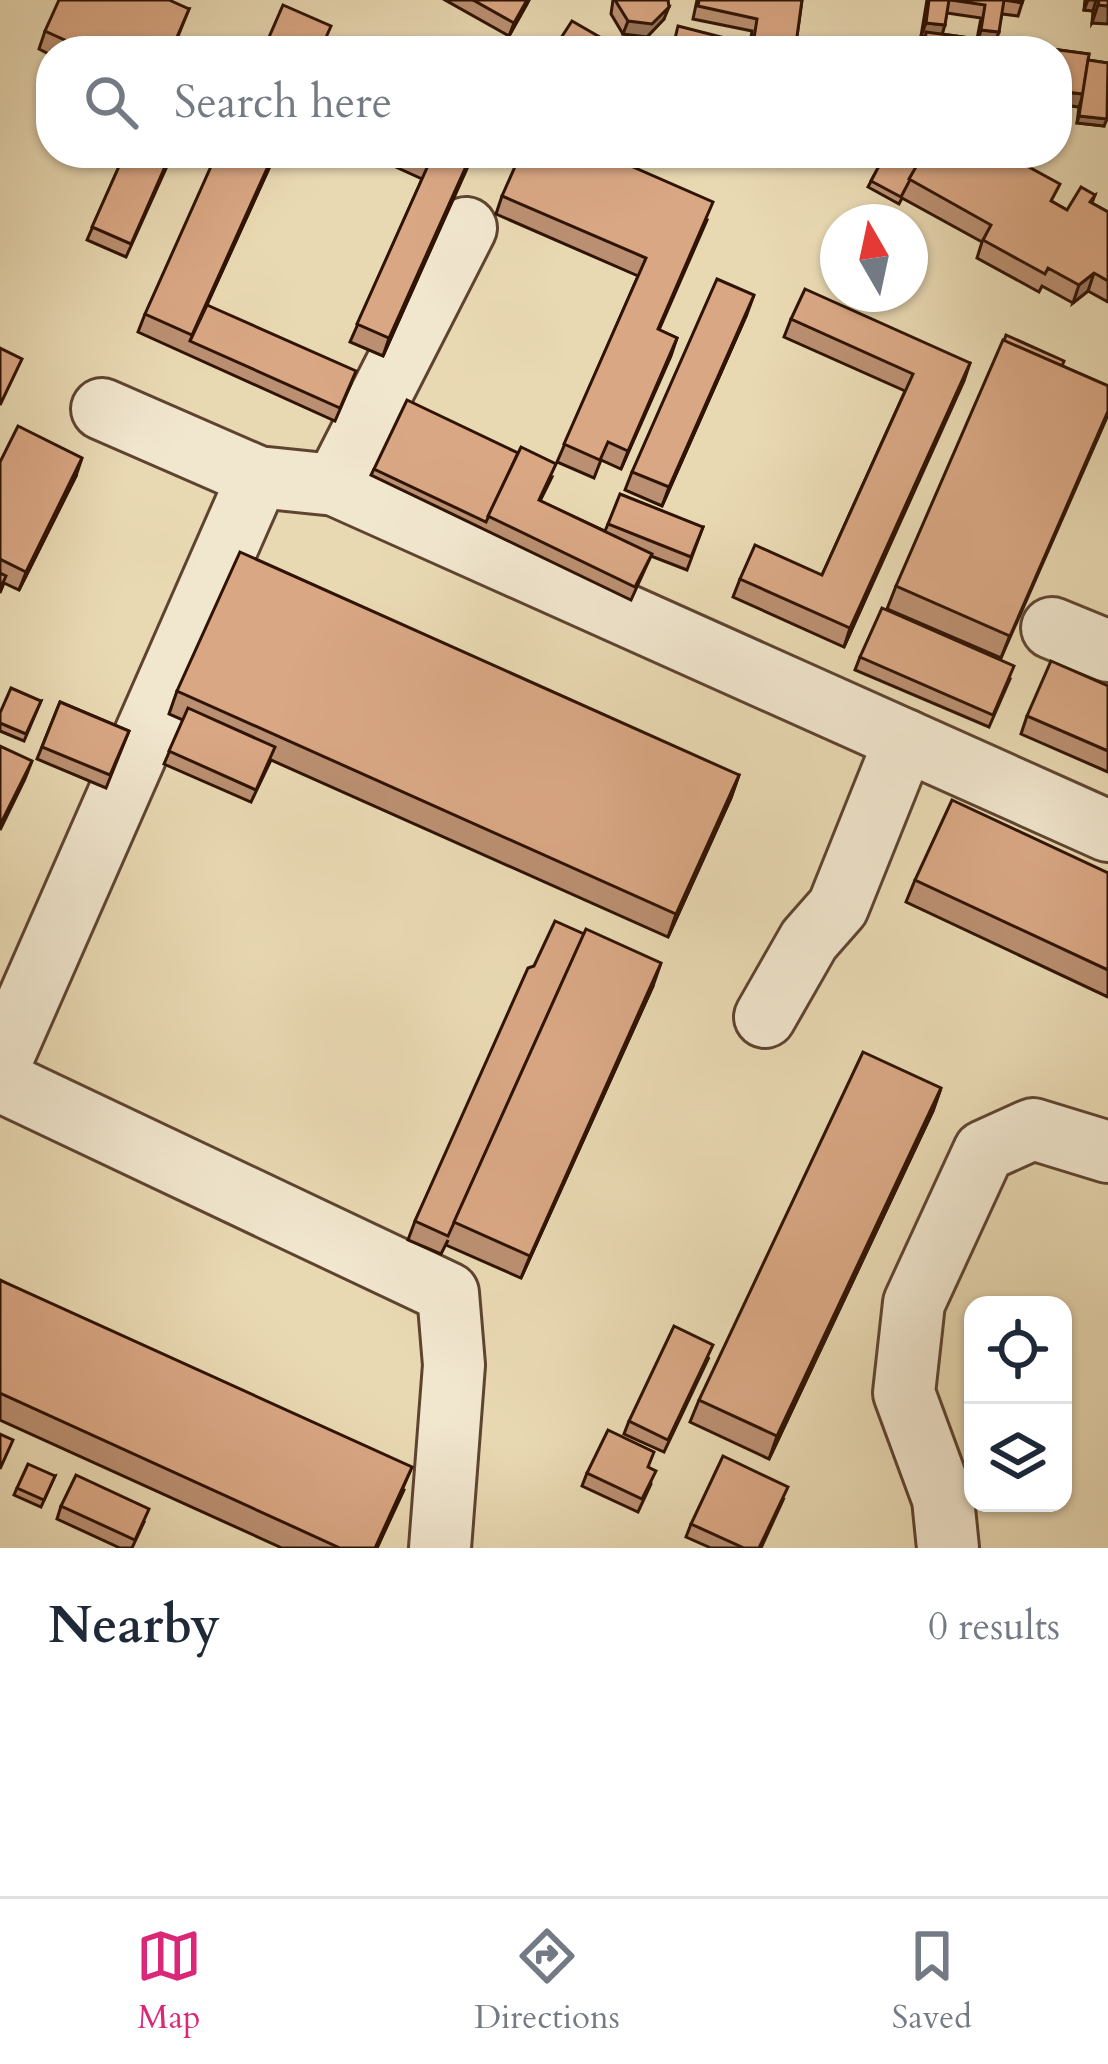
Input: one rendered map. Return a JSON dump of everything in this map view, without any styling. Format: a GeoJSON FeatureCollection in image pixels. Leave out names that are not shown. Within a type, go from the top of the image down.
{"type":"FeatureCollection","features":[{"type":"Feature","properties":{"kind":"street"},"geometry":{"type":"LineString","coordinates":[[335,485],[466,228]]}},
{"type":"Feature","properties":{"kind":"street"},"geometry":{"type":"LineString","coordinates":[[102,409],[259,477],[335,485],[1108,831]]}},
{"type":"Feature","properties":{"kind":"street"},"geometry":{"type":"LineString","coordinates":[[0,1064],[259,477]]}},
{"type":"Feature","properties":{"kind":"street"},"geometry":{"type":"LineString","coordinates":[[1052,628],[1108,651]]}},
{"type":"Feature","properties":{"kind":"street"},"geometry":{"type":"LineString","coordinates":[[765,1017],[809,940],[838,907],[905,740]]}},
{"type":"Feature","properties":{"kind":"street"},"geometry":{"type":"LineString","coordinates":[[0,1082],[448,1293],[454,1365],[443,1529]]}},
{"type":"Feature","properties":{"kind":"street"},"geometry":{"type":"LineString","coordinates":[[948,1548],[944,1499],[904,1393],[914,1304],[984,1151],[1033,1129],[1108,1152]]}},
{"type":"Feature","properties":{"kind":"building"},"geometry":{"type":"Polygon","coordinates":[[[59,0],[169,0],[189,9],[177,36],[56,36],[45,31],[59,0]]]}},
{"type":"Feature","properties":{"kind":"building"},"geometry":{"type":"Polygon","coordinates":[[[473,0],[527,0],[514,23],[473,0]]]}},
{"type":"Feature","properties":{"kind":"building"},"geometry":{"type":"Polygon","coordinates":[[[615,0],[668,0],[669,7],[652,24],[628,21],[615,0]]]}},
{"type":"Feature","properties":{"kind":"building"},"geometry":{"type":"Polygon","coordinates":[[[699,0],[802,0],[797,36],[754,36],[757,19],[698,6],[699,0]]]}},
{"type":"Feature","properties":{"kind":"building"},"geometry":{"type":"Polygon","coordinates":[[[929,0],[949,0],[945,25],[926,23],[929,0]]]}},
{"type":"Feature","properties":{"kind":"building"},"geometry":{"type":"Polygon","coordinates":[[[951,0],[1004,0],[999,32],[981,30],[985,5],[951,0]]]}},
{"type":"Feature","properties":{"kind":"building"},"geometry":{"type":"Polygon","coordinates":[[[283,5],[331,26],[327,36],[270,36],[283,5]]]}},
{"type":"Feature","properties":{"kind":"building"},"geometry":{"type":"Polygon","coordinates":[[[572,21],[598,36],[562,36],[572,21]]]}},
{"type":"Feature","properties":{"kind":"building"},"geometry":{"type":"Polygon","coordinates":[[[678,26],[717,36],[676,36],[678,26]]]}},
{"type":"Feature","properties":{"kind":"building"},"geometry":{"type":"Polygon","coordinates":[[[1072,52],[1089,54],[1083,94],[1072,93],[1072,52]]]}},
{"type":"Feature","properties":{"kind":"building"},"geometry":{"type":"Polygon","coordinates":[[[1088,60],[1108,63],[1107,119],[1079,116],[1088,60]]]}},
{"type":"Feature","properties":{"kind":"building"},"geometry":{"type":"Polygon","coordinates":[[[118,168],[164,168],[131,244],[92,227],[118,168]]]}},
{"type":"Feature","properties":{"kind":"building"},"geometry":{"type":"Polygon","coordinates":[[[210,168],[267,168],[192,335],[145,314],[210,168]]]}},
{"type":"Feature","properties":{"kind":"building"},"geometry":{"type":"Polygon","coordinates":[[[427,168],[465,168],[389,338],[357,324],[427,168]]]}},
{"type":"Feature","properties":{"kind":"building"},"geometry":{"type":"Polygon","coordinates":[[[514,168],[635,168],[713,202],[658,329],[677,338],[628,451],[608,442],[600,460],[564,444],[646,258],[502,196],[514,168]]]}},
{"type":"Feature","properties":{"kind":"building"},"geometry":{"type":"Polygon","coordinates":[[[878,168],[916,168],[901,197],[871,181],[878,168]]]}},
{"type":"Feature","properties":{"kind":"building"},"geometry":{"type":"Polygon","coordinates":[[[915,168],[1031,168],[1060,184],[1051,201],[1067,210],[1081,187],[1095,195],[1090,202],[1108,212],[1108,281],[1094,273],[1079,285],[1048,268],[1045,274],[983,240],[991,225],[909,179],[915,168]]]}},
{"type":"Feature","properties":{"kind":"building"},"geometry":{"type":"Polygon","coordinates":[[[717,279],[754,295],[669,487],[632,472],[717,279]]]}},
{"type":"Feature","properties":{"kind":"building"},"geometry":{"type":"Polygon","coordinates":[[[805,289],[820,296],[820,312],[856,312],[970,363],[850,628],[740,579],[755,545],[822,575],[913,374],[791,319],[805,289]]]}},
{"type":"Feature","properties":{"kind":"building"},"geometry":{"type":"Polygon","coordinates":[[[207,305],[356,371],[340,408],[190,341],[207,305]]]}},
{"type":"Feature","properties":{"kind":"building"},"geometry":{"type":"Polygon","coordinates":[[[1006,335],[1064,361],[1062,366],[1004,341],[1006,335]]]}},
{"type":"Feature","properties":{"kind":"building"},"geometry":{"type":"Polygon","coordinates":[[[1003,340],[1108,386],[1108,411],[1010,636],[896,586],[1003,340]]]}},
{"type":"Feature","properties":{"kind":"building"},"geometry":{"type":"Polygon","coordinates":[[[0,348],[22,359],[0,405],[0,348]]]}},
{"type":"Feature","properties":{"kind":"building"},"geometry":{"type":"Polygon","coordinates":[[[407,400],[518,453],[486,522],[374,469],[407,400]]]}},
{"type":"Feature","properties":{"kind":"building"},"geometry":{"type":"Polygon","coordinates":[[[18,426],[82,458],[26,572],[0,559],[0,462],[18,426]]]}},
{"type":"Feature","properties":{"kind":"building"},"geometry":{"type":"Polygon","coordinates":[[[521,447],[556,464],[539,500],[652,554],[635,587],[488,516],[521,447]]]}},
{"type":"Feature","properties":{"kind":"building"},"geometry":{"type":"Polygon","coordinates":[[[620,494],[703,527],[691,557],[608,524],[620,494]]]}},
{"type":"Feature","properties":{"kind":"building"},"geometry":{"type":"Polygon","coordinates":[[[240,552],[739,775],[676,914],[177,691],[240,552]]]}},
{"type":"Feature","properties":{"kind":"building"},"geometry":{"type":"Polygon","coordinates":[[[882,608],[1014,666],[993,715],[860,657],[882,608]]]}},
{"type":"Feature","properties":{"kind":"building"},"geometry":{"type":"Polygon","coordinates":[[[1051,661],[1108,686],[1108,751],[1027,716],[1051,661]]]}},
{"type":"Feature","properties":{"kind":"building"},"geometry":{"type":"Polygon","coordinates":[[[11,688],[41,701],[26,734],[0,723],[11,688]]]}},
{"type":"Feature","properties":{"kind":"building"},"geometry":{"type":"Polygon","coordinates":[[[60,702],[129,731],[110,775],[42,747],[60,702]]]}},
{"type":"Feature","properties":{"kind":"building"},"geometry":{"type":"Polygon","coordinates":[[[188,708],[275,747],[256,790],[169,751],[188,708]]]}},
{"type":"Feature","properties":{"kind":"building"},"geometry":{"type":"Polygon","coordinates":[[[0,746],[32,761],[0,825],[0,746]]]}},
{"type":"Feature","properties":{"kind":"building"},"geometry":{"type":"Polygon","coordinates":[[[952,800],[1108,873],[1108,970],[915,880],[952,800]]]}},
{"type":"Feature","properties":{"kind":"building"},"geometry":{"type":"Polygon","coordinates":[[[555,921],[584,934],[448,1236],[415,1221],[528,968],[534,966],[555,921]]]}},
{"type":"Feature","properties":{"kind":"building"},"geometry":{"type":"Polygon","coordinates":[[[586,929],[661,963],[530,1256],[454,1222],[586,929]]]}},
{"type":"Feature","properties":{"kind":"building"},"geometry":{"type":"Polygon","coordinates":[[[863,1052],[941,1088],[777,1436],[699,1400],[863,1052]]]}},
{"type":"Feature","properties":{"kind":"building"},"geometry":{"type":"Polygon","coordinates":[[[0,1280],[412,1467],[375,1548],[340,1548],[0,1393],[0,1280]]]}},
{"type":"Feature","properties":{"kind":"building"},"geometry":{"type":"Polygon","coordinates":[[[674,1326],[713,1345],[668,1440],[629,1421],[674,1326]]]}},
{"type":"Feature","properties":{"kind":"building"},"geometry":{"type":"Polygon","coordinates":[[[608,1430],[654,1452],[648,1467],[656,1471],[642,1499],[587,1473],[608,1430]]]}},
{"type":"Feature","properties":{"kind":"building"},"geometry":{"type":"Polygon","coordinates":[[[0,1434],[13,1440],[0,1469],[0,1434]]]}},
{"type":"Feature","properties":{"kind":"building"},"geometry":{"type":"Polygon","coordinates":[[[723,1456],[788,1487],[759,1548],[744,1548],[691,1524],[723,1456]]]}},
{"type":"Feature","properties":{"kind":"building"},"geometry":{"type":"Polygon","coordinates":[[[28,1464],[55,1476],[44,1500],[17,1488],[28,1464]]]}},
{"type":"Feature","properties":{"kind":"building"},"geometry":{"type":"Polygon","coordinates":[[[76,1475],[149,1509],[135,1540],[61,1506],[76,1475]]]}}]}
